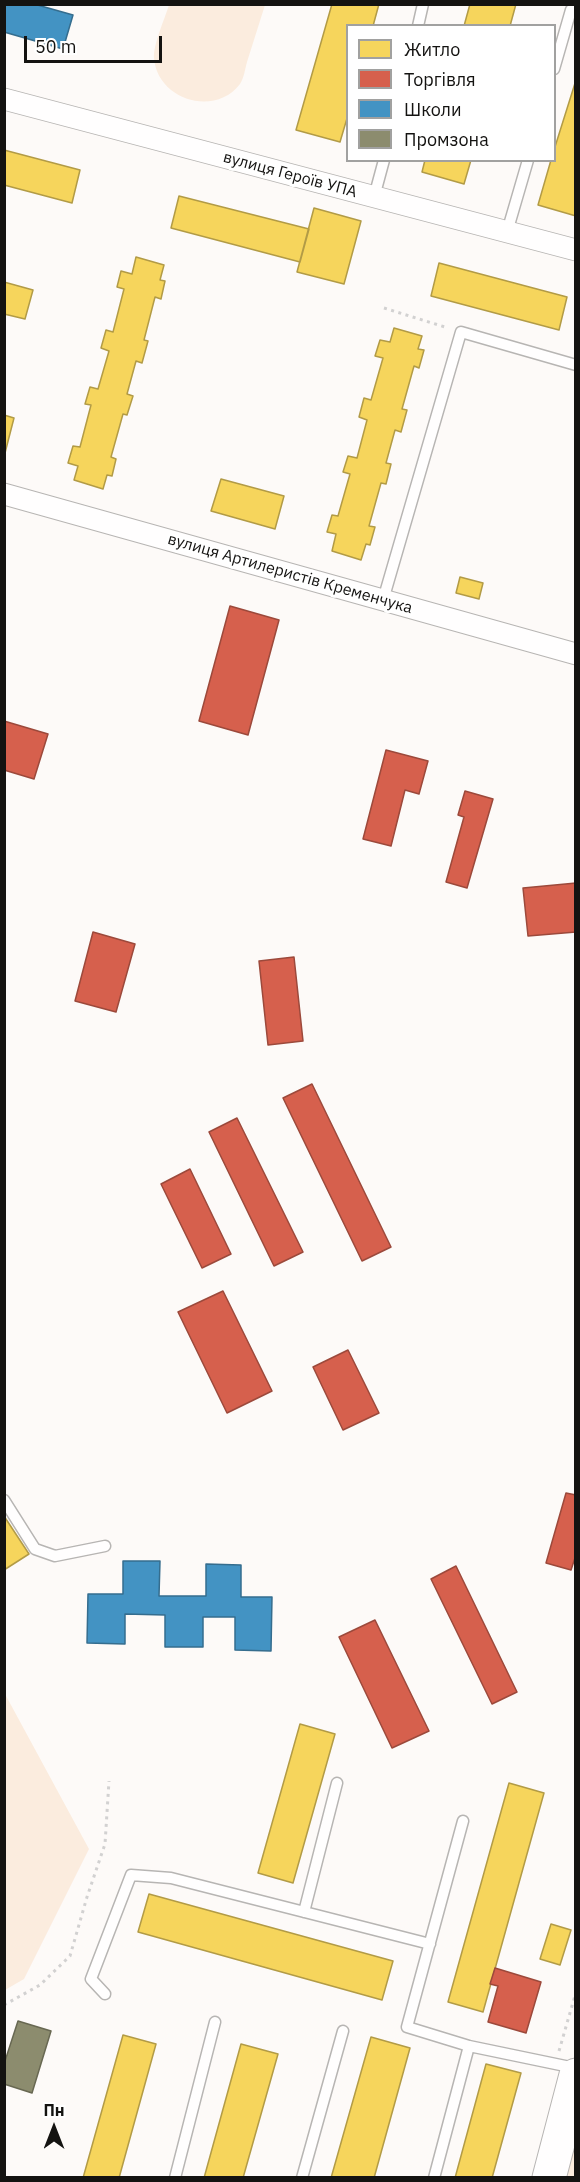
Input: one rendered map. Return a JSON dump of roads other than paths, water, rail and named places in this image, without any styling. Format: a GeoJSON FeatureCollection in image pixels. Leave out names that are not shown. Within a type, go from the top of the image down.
{"type":"FeatureCollection","features":[{"type":"Feature","properties":{"kind":"highway"},"geometry":{"type":"LineString","coordinates":[[549,2178],[566,2068]]}},
{"type":"Feature","properties":{"kind":"street","name":"вулиця Героїв УПА"},"geometry":{"type":"LineString","coordinates":[[4,99],[576,250]]}},
{"type":"Feature","properties":{"kind":"street","name":"вулиця Артилеристів Кременчука"},"geometry":{"type":"LineString","coordinates":[[4,494],[576,654]]}},
{"type":"Feature","properties":{"kind":"lane"},"geometry":{"type":"LineString","coordinates":[[418,24],[423,4]]}},
{"type":"Feature","properties":{"kind":"lane"},"geometry":{"type":"LineString","coordinates":[[556,66],[572,10]]}},
{"type":"Feature","properties":{"kind":"lane"},"geometry":{"type":"LineString","coordinates":[[374,197],[383,162]]}},
{"type":"Feature","properties":{"kind":"lane"},"geometry":{"type":"LineString","coordinates":[[507,232],[527,162]]}},
{"type":"Feature","properties":{"kind":"lane"},"geometry":{"type":"LineString","coordinates":[[383,600],[461,332],[576,365]]}},
{"type":"Feature","properties":{"kind":"lane"},"geometry":{"type":"LineString","coordinates":[[4,1500],[35,1549],[55,1556],[105,1545]]}},
{"type":"Feature","properties":{"kind":"lane"},"geometry":{"type":"LineString","coordinates":[[304,1912],[337,1783]]}},
{"type":"Feature","properties":{"kind":"lane"},"geometry":{"type":"LineString","coordinates":[[463,1821],[407,2027],[469,2046],[566,2068],[576,2068]]}},
{"type":"Feature","properties":{"kind":"lane"},"geometry":{"type":"LineString","coordinates":[[105,1995],[91,1979],[131,1875],[171,1878],[430,1944]]}},
{"type":"Feature","properties":{"kind":"lane"},"geometry":{"type":"LineString","coordinates":[[175,2178],[215,2022]]}},
{"type":"Feature","properties":{"kind":"lane"},"geometry":{"type":"LineString","coordinates":[[302,2178],[343,2031]]}},
{"type":"Feature","properties":{"kind":"lane"},"geometry":{"type":"LineString","coordinates":[[434,2178],[469,2046]]}}]}
